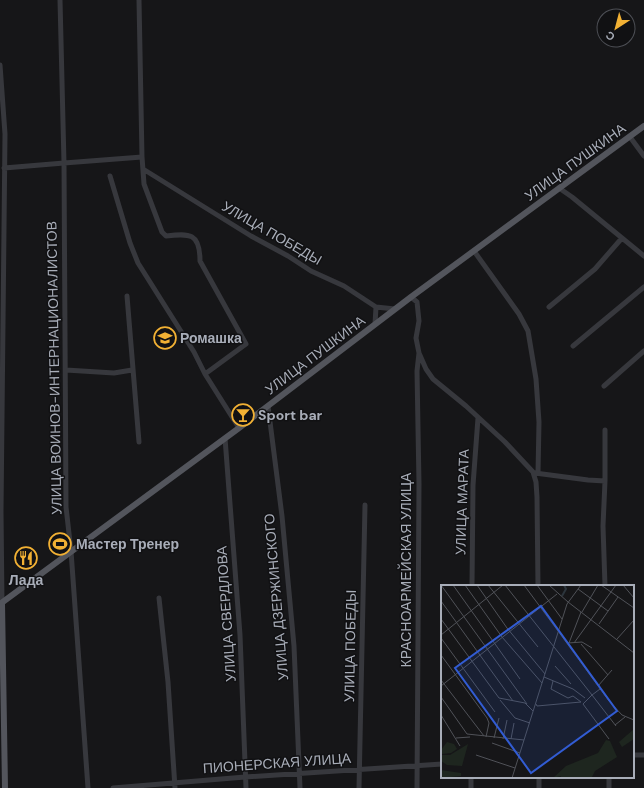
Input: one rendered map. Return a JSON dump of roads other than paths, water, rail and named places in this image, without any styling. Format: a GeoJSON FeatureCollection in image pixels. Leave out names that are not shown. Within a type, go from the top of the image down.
{"type":"FeatureCollection","features":[{"type":"Feature","properties":{"kind":"main road","name":"УЛИЦА ПУШКИНА"},"geometry":{"type":"LineString","coordinates":[[1,604],[239,428],[411,297],[644,126]]}},
{"type":"Feature","properties":{"kind":"main road"},"geometry":{"type":"LineString","coordinates":[[1,604],[5,788]]}},
{"type":"Feature","properties":{"kind":"street","name":"УЛИЦА ВОИНОВ-ИНТЕРНАЦИОНАЛИСТОВ"},"geometry":{"type":"LineString","coordinates":[[60,0],[64,163],[66,507],[71,551],[88,788]]}},
{"type":"Feature","properties":{"kind":"street"},"geometry":{"type":"LineString","coordinates":[[139,0],[142,157],[144,184],[162,232],[166,236],[187,234],[194,238],[200,249],[200,261],[246,344],[205,374]]}},
{"type":"Feature","properties":{"kind":"street"},"geometry":{"type":"LineString","coordinates":[[0,64],[5,134],[2,190],[1,604]]}},
{"type":"Feature","properties":{"kind":"street"},"geometry":{"type":"LineString","coordinates":[[630,137],[644,156]]}},
{"type":"Feature","properties":{"kind":"street"},"geometry":{"type":"LineString","coordinates":[[4,168],[142,157]]}},
{"type":"Feature","properties":{"kind":"street","name":"УЛИЦА ПОБЕДЫ"},"geometry":{"type":"LineString","coordinates":[[143,169],[251,236],[288,256],[311,271],[344,286],[376,307]]}},
{"type":"Feature","properties":{"kind":"street"},"geometry":{"type":"LineString","coordinates":[[110,176],[130,243],[138,263],[194,352],[205,374],[239,428]]}},
{"type":"Feature","properties":{"kind":"street"},"geometry":{"type":"LineString","coordinates":[[559,188],[644,256]]}},
{"type":"Feature","properties":{"kind":"street"},"geometry":{"type":"LineString","coordinates":[[549,307],[595,269],[622,238]]}},
{"type":"Feature","properties":{"kind":"street"},"geometry":{"type":"LineString","coordinates":[[474,251],[519,314],[528,331],[536,379],[539,422],[536,473],[538,585]]}},
{"type":"Feature","properties":{"kind":"street"},"geometry":{"type":"LineString","coordinates":[[573,346],[644,287]]}},
{"type":"Feature","properties":{"kind":"street"},"geometry":{"type":"LineString","coordinates":[[127,296],[139,442]]}},
{"type":"Feature","properties":{"kind":"street"},"geometry":{"type":"LineString","coordinates":[[411,297],[417,302],[419,313],[416,338],[419,353],[426,369],[433,379],[505,442],[536,473],[605,481]]}},
{"type":"Feature","properties":{"kind":"street"},"geometry":{"type":"LineString","coordinates":[[375,324],[376,307],[395,309]]}},
{"type":"Feature","properties":{"kind":"street"},"geometry":{"type":"LineString","coordinates":[[604,386],[644,352]]}},
{"type":"Feature","properties":{"kind":"street","name":"КРАСНОАРМЕЙСКАЯ УЛИЦА"},"geometry":{"type":"LineString","coordinates":[[417,788],[420,484],[417,371],[419,353]]}},
{"type":"Feature","properties":{"kind":"street"},"geometry":{"type":"LineString","coordinates":[[66,370],[114,373],[132,370]]}},
{"type":"Feature","properties":{"kind":"street","name":"УЛИЦА ДЗЕРЖИНСКОГО"},"geometry":{"type":"LineString","coordinates":[[268,406],[282,516],[294,646],[300,788]]}},
{"type":"Feature","properties":{"kind":"street","name":"УЛИЦА МАРАТА"},"geometry":{"type":"LineString","coordinates":[[472,585],[473,484],[478,418]]}},
{"type":"Feature","properties":{"kind":"street"},"geometry":{"type":"LineString","coordinates":[[605,430],[603,526],[605,585]]}},
{"type":"Feature","properties":{"kind":"street","name":"УЛИЦА СВЕРДЛОВА"},"geometry":{"type":"LineString","coordinates":[[225,438],[240,636],[246,788]]}},
{"type":"Feature","properties":{"kind":"street","name":"УЛИЦА ПОБЕДЫ"},"geometry":{"type":"LineString","coordinates":[[359,788],[365,504]]}},
{"type":"Feature","properties":{"kind":"street"},"geometry":{"type":"LineString","coordinates":[[159,598],[168,682],[175,786]]}},
{"type":"Feature","properties":{"kind":"street","name":"ПИОНЕРСКАЯ УЛИЦА"},"geometry":{"type":"LineString","coordinates":[[113,788],[175,786],[245,777],[441,764]]}},
{"type":"Feature","properties":{"kind":"place","name":"Ромашка"},"geometry":{"type":"Point","coordinates":[165,338]}},
{"type":"Feature","properties":{"kind":"place","name":"Sport bar"},"geometry":{"type":"Point","coordinates":[243,415]}},
{"type":"Feature","properties":{"kind":"place","name":"Мастер Тренер"},"geometry":{"type":"Point","coordinates":[60,544]}},
{"type":"Feature","properties":{"kind":"place","name":"Лада"},"geometry":{"type":"Point","coordinates":[26,558]}}]}
